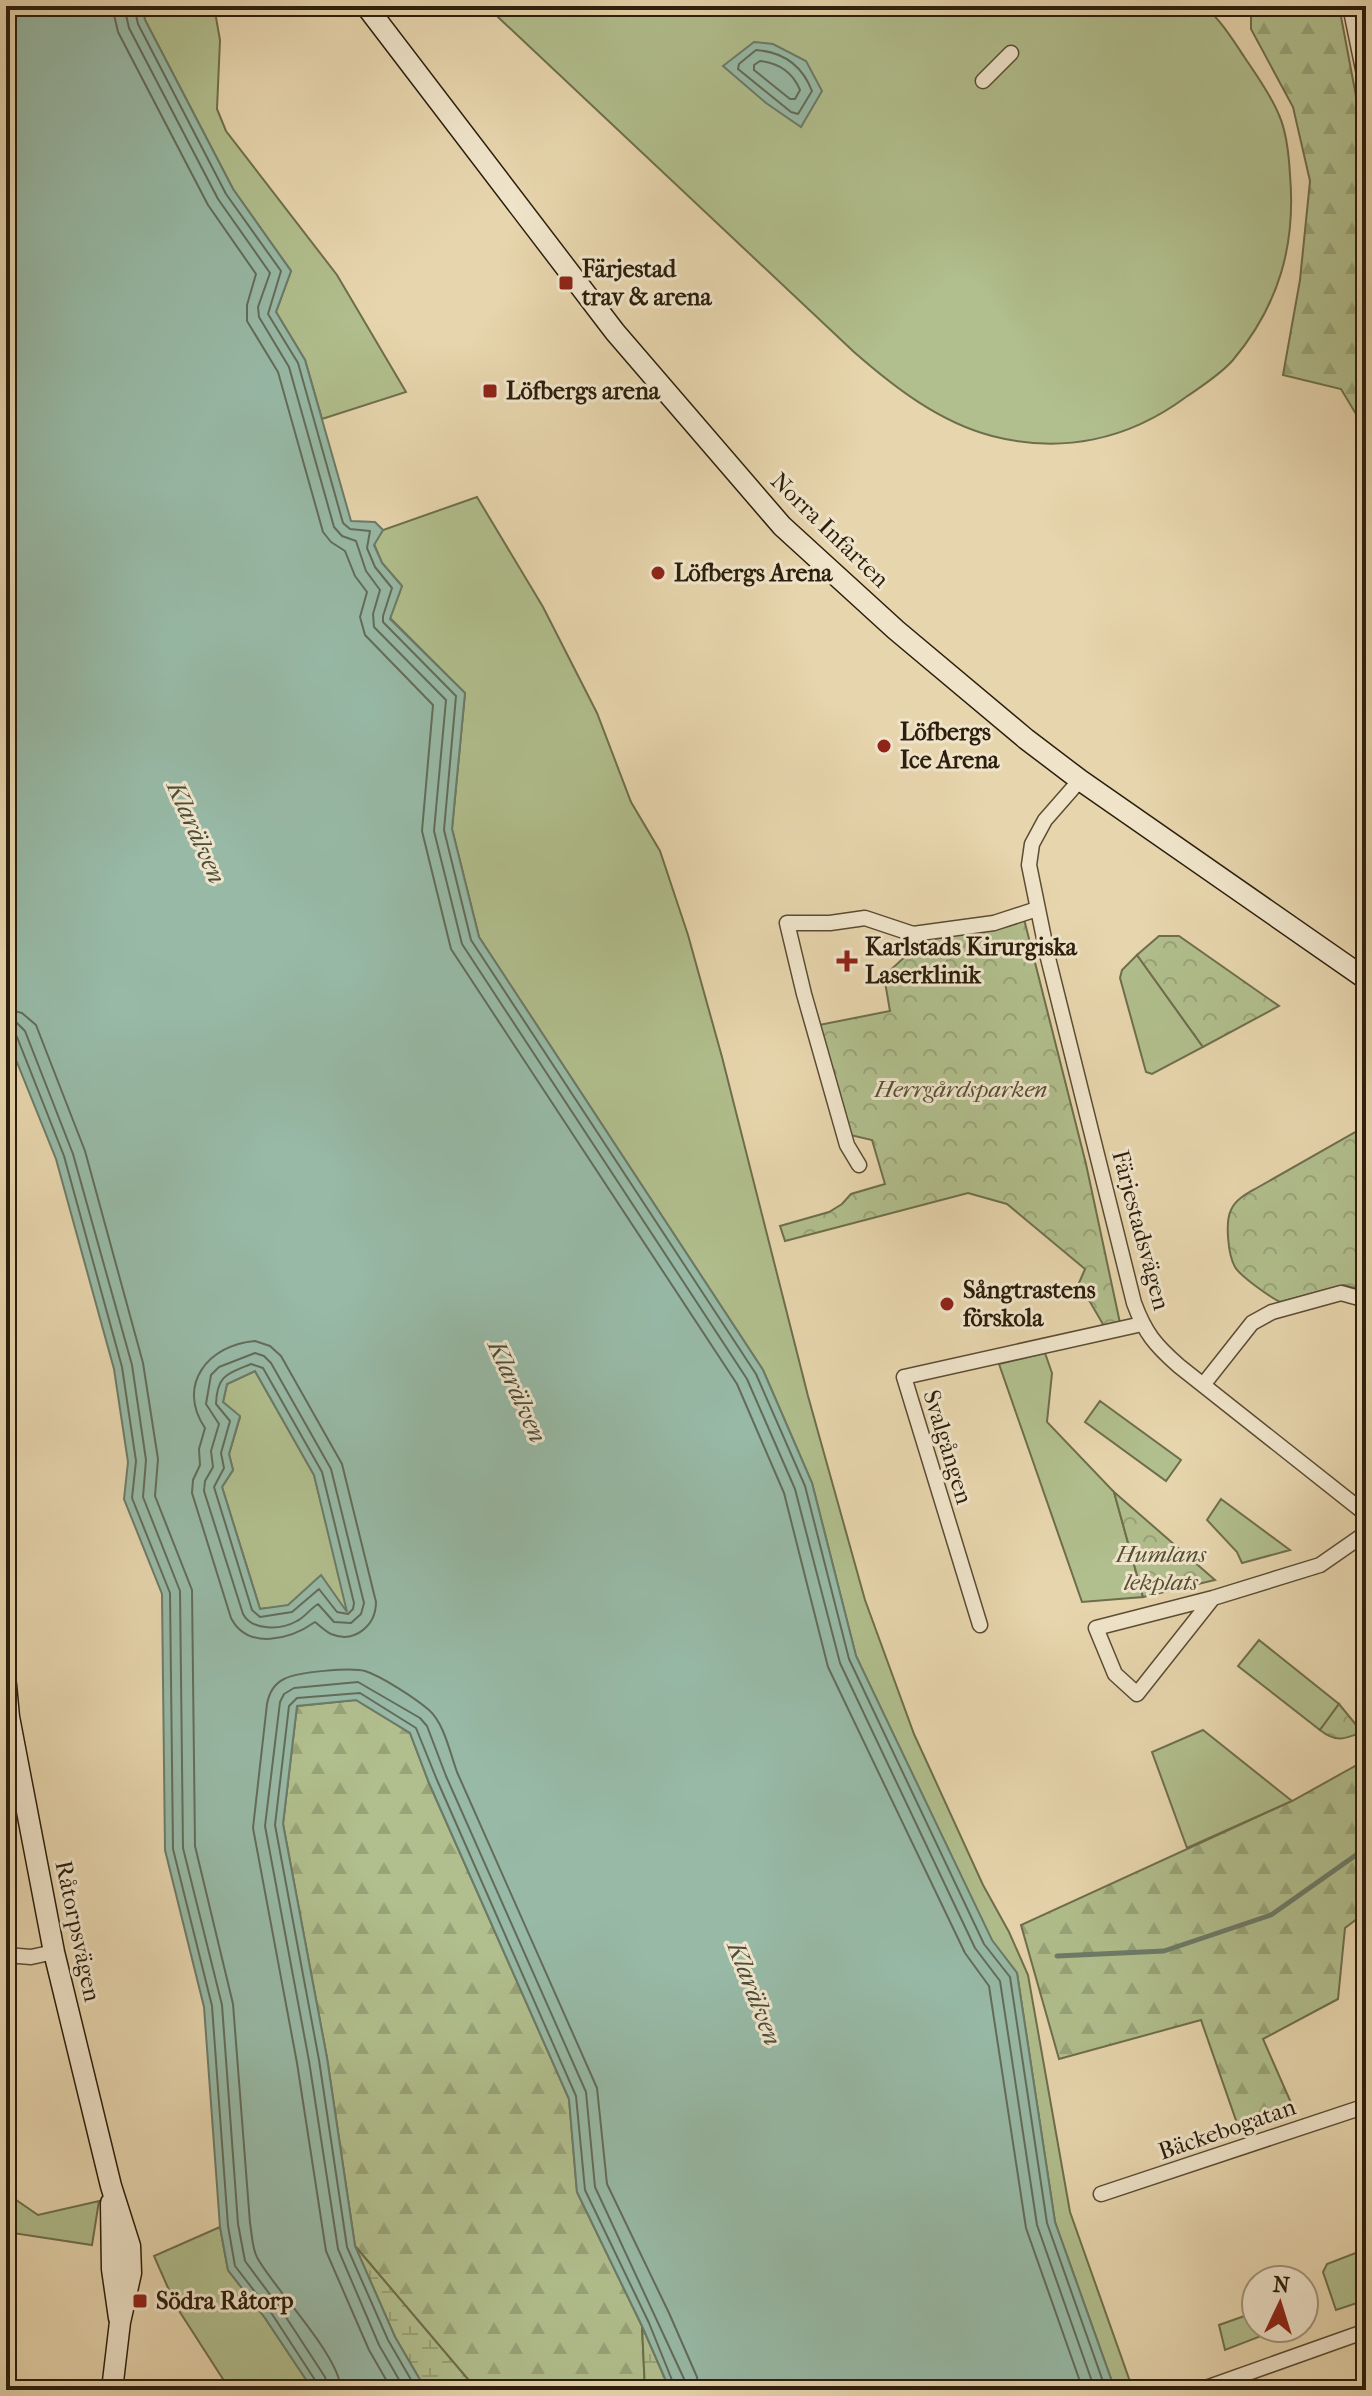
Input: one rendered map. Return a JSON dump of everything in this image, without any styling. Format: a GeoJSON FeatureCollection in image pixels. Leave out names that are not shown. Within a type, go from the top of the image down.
{"type":"FeatureCollection","features":[{"type":"Feature","properties":{"kind":"street","name":"Norra Infarten"},"geometry":{"type":"LineString","coordinates":[[366,6],[615,332],[782,526],[896,630],[1080,780],[1364,974]]}},
{"type":"Feature","properties":{"kind":"street"},"geometry":{"type":"LineString","coordinates":[[1350,6],[1366,84]]}},
{"type":"Feature","properties":{"kind":"street"},"geometry":{"type":"LineString","coordinates":[[983,81],[1011,53]]}},
{"type":"Feature","properties":{"kind":"street","name":"Färjestadsvägen"},"geometry":{"type":"LineString","coordinates":[[1080,780],[1045,820],[1032,844],[1029,865],[1037,909],[1134,1303],[1142,1324],[1158,1348],[1366,1514]]}},
{"type":"Feature","properties":{"kind":"street"},"geometry":{"type":"LineString","coordinates":[[859,1165],[847,1145],[787,923],[830,923],[865,918],[913,934],[994,923],[1037,909]]}},
{"type":"Feature","properties":{"kind":"street"},"geometry":{"type":"LineString","coordinates":[[1203,1385],[1252,1323],[1272,1312],[1341,1293],[1366,1300]]}},
{"type":"Feature","properties":{"kind":"street","name":"Svalgången"},"geometry":{"type":"LineString","coordinates":[[980,1625],[904,1377],[1142,1324]]}},
{"type":"Feature","properties":{"kind":"street"},"geometry":{"type":"LineString","coordinates":[[1213,1598],[1137,1694],[1115,1674],[1096,1628],[1213,1598],[1320,1565],[1366,1533]]}},
{"type":"Feature","properties":{"kind":"street","name":"Råtorpsvägen"},"geometry":{"type":"LineString","coordinates":[[6,1685],[9,1717],[54,1952],[111,2186],[130,2246],[131,2273],[120,2322],[112,2390]]}},
{"type":"Feature","properties":{"kind":"street"},"geometry":{"type":"LineString","coordinates":[[6,1955],[31,1957],[54,1952]]}},
{"type":"Feature","properties":{"kind":"street","name":"Bäckebogatan"},"geometry":{"type":"LineString","coordinates":[[1101,2194],[1366,2106]]}},
{"type":"Feature","properties":{"kind":"street"},"geometry":{"type":"LineString","coordinates":[[1200,2390],[1366,2331]]}},
{"type":"Feature","properties":{"kind":"green space"},"geometry":{"type":"Polygon","coordinates":[[[142,6],[214,6],[220,40],[217,109],[226,131],[337,275],[406,392],[322,419],[305,360],[276,312],[291,271],[233,189],[145,20],[142,6]]]}},
{"type":"Feature","properties":{"kind":"green space"},"geometry":{"type":"Polygon","coordinates":[[[491,6],[1205,6],[1264,86],[1284,129],[1289,160],[1290,226],[1287,250],[1273,296],[1249,339],[1233,360],[1198,389],[1141,424],[1094,439],[1044,444],[972,430],[918,402],[854,352],[498,17],[491,6]]]}},
{"type":"Feature","properties":{"kind":"green space"},"geometry":{"type":"Polygon","coordinates":[[[1251,6],[1339,6],[1366,149],[1366,419],[1359,419],[1341,389],[1283,375],[1300,280],[1310,181],[1293,107],[1251,29],[1251,6]]]}},
{"type":"Feature","properties":{"kind":"green space"},"geometry":{"type":"Polygon","coordinates":[[[477,497],[543,607],[597,713],[631,802],[660,851],[688,935],[722,1057],[808,1396],[865,1600],[914,1734],[1028,1975],[1070,2212],[1133,2390],[1115,2390],[1055,2222],[1017,1973],[992,1941],[856,1656],[812,1483],[763,1370],[479,937],[452,829],[465,693],[390,618],[402,586],[382,563],[374,544],[383,530],[477,497]]]}},
{"type":"Feature","properties":{"kind":"green space","name":"Herrgårdsparken"},"geometry":{"type":"Polygon","coordinates":[[[1024,919],[1086,1164],[1120,1323],[1104,1326],[1079,1283],[1085,1269],[1007,1204],[968,1193],[785,1241],[780,1226],[829,1212],[851,1194],[885,1184],[872,1140],[850,1135],[819,1025],[890,1011],[884,976],[921,942],[1024,919]]]}},
{"type":"Feature","properties":{"kind":"green space"},"geometry":{"type":"Polygon","coordinates":[[[1159,936],[1179,936],[1279,1006],[1203,1047],[1137,955],[1159,936]]]}},
{"type":"Feature","properties":{"kind":"green space"},"geometry":{"type":"Polygon","coordinates":[[[1137,955],[1203,1047],[1152,1074],[1146,1072],[1120,978],[1122,970],[1137,955]]]}},
{"type":"Feature","properties":{"kind":"green space"},"geometry":{"type":"Polygon","coordinates":[[[1366,1126],[1366,1291],[1344,1285],[1280,1302],[1249,1281],[1235,1267],[1228,1238],[1231,1210],[1248,1193],[1366,1126]]]}},
{"type":"Feature","properties":{"kind":"green space"},"geometry":{"type":"Polygon","coordinates":[[[1045,1353],[1052,1373],[1047,1422],[1114,1492],[1143,1597],[1082,1602],[999,1364],[1045,1353]]]}},
{"type":"Feature","properties":{"kind":"green space"},"geometry":{"type":"Polygon","coordinates":[[[255,1371],[314,1475],[349,1615],[288,1606],[260,1609],[222,1487],[233,1470],[229,1454],[240,1417],[223,1402],[227,1384],[255,1371]]]}},
{"type":"Feature","properties":{"kind":"green space"},"geometry":{"type":"Polygon","coordinates":[[[1100,1401],[1181,1460],[1166,1481],[1085,1422],[1100,1401]]]}},
{"type":"Feature","properties":{"kind":"green space","name":"Humlans lekplats"},"geometry":{"type":"Polygon","coordinates":[[[1114,1492],[1215,1580],[1143,1597],[1114,1492]]]}},
{"type":"Feature","properties":{"kind":"green space"},"geometry":{"type":"Polygon","coordinates":[[[1221,1499],[1290,1550],[1242,1563],[1237,1552],[1207,1520],[1221,1499]]]}},
{"type":"Feature","properties":{"kind":"green space"},"geometry":{"type":"Polygon","coordinates":[[[1259,1640],[1339,1704],[1320,1730],[1238,1666],[1259,1640]]]}},
{"type":"Feature","properties":{"kind":"green space"},"geometry":{"type":"Polygon","coordinates":[[[356,1700],[410,1733],[429,1783],[569,2099],[577,2192],[642,2326],[645,2390],[477,2390],[355,2246],[327,2058],[283,1824],[297,1706],[356,1700]]]}},
{"type":"Feature","properties":{"kind":"green space"},"geometry":{"type":"Polygon","coordinates":[[[1339,1704],[1362,1732],[1341,1738],[1331,1737],[1320,1730],[1339,1704]]]}},
{"type":"Feature","properties":{"kind":"green space"},"geometry":{"type":"Polygon","coordinates":[[[1203,1730],[1292,1801],[1187,1848],[1152,1752],[1203,1730]]]}},
{"type":"Feature","properties":{"kind":"green space"},"geometry":{"type":"Polygon","coordinates":[[[1366,1760],[1366,1912],[1345,1928],[1338,1999],[1263,2039],[1296,2114],[1238,2126],[1201,2020],[1059,2059],[1021,1925],[1292,1801],[1366,1760]]]}},
{"type":"Feature","properties":{"kind":"green space"},"geometry":{"type":"Polygon","coordinates":[[[6,2193],[38,2215],[99,2201],[92,2245],[6,2232],[6,2193]]]}},
{"type":"Feature","properties":{"kind":"green space"},"geometry":{"type":"Polygon","coordinates":[[[220,2227],[228,2270],[265,2318],[313,2390],[230,2390],[176,2306],[154,2256],[220,2227]]]}},
{"type":"Feature","properties":{"kind":"green space"},"geometry":{"type":"Polygon","coordinates":[[[355,2246],[477,2390],[426,2390],[395,2337],[355,2246]]]}},
{"type":"Feature","properties":{"kind":"green space"},"geometry":{"type":"Polygon","coordinates":[[[1366,2249],[1366,2300],[1336,2310],[1323,2272],[1327,2264],[1366,2249]]]}},
{"type":"Feature","properties":{"kind":"green space"},"geometry":{"type":"Polygon","coordinates":[[[1240,2318],[1240,2344],[1225,2350],[1219,2325],[1240,2318]]]}},
{"type":"Feature","properties":{"kind":"green space"},"geometry":{"type":"Polygon","coordinates":[[[642,2326],[670,2390],[645,2390],[642,2326]]]}},
{"type":"Feature","properties":{"kind":"water","name":"Klarälven"},"geometry":{"type":"Polygon","coordinates":[[[6,6],[142,6],[145,20],[233,189],[291,271],[276,312],[305,360],[351,521],[375,522],[383,530],[374,545],[382,563],[402,586],[390,619],[465,693],[452,829],[479,937],[763,1370],[812,1483],[856,1656],[992,1940],[1017,1973],[1055,2222],[1115,2390],[670,2390],[577,2192],[569,2099],[429,1783],[410,1733],[356,1700],[297,1706],[283,1824],[327,2058],[355,2246],[395,2337],[426,2390],[313,2390],[265,2318],[228,2270],[220,2227],[204,2007],[165,1850],[162,1594],[124,1499],[128,1462],[114,1369],[56,1159],[6,1035],[6,6]],[[255,1371],[227,1384],[223,1402],[240,1416],[229,1454],[233,1470],[222,1487],[260,1609],[288,1605],[321,1575],[347,1612],[314,1475],[255,1371]]]}},
{"type":"Feature","properties":{"kind":"water"},"geometry":{"type":"Polygon","coordinates":[[[754,42],[773,44],[806,61],[822,91],[801,127],[766,103],[723,66],[754,42]]]}},
{"type":"Feature","properties":{"kind":"waterway"},"geometry":{"type":"LineString","coordinates":[[1057,1956],[1164,1951],[1271,1915],[1366,1848]]}},
{"type":"Feature","properties":{"kind":"place","name":"Färjestad trav & arena"},"geometry":{"type":"Point","coordinates":[566,283]}},
{"type":"Feature","properties":{"kind":"place","name":"Löfbergs arena"},"geometry":{"type":"Point","coordinates":[490,391]}},
{"type":"Feature","properties":{"kind":"place","name":"Löfbergs Arena"},"geometry":{"type":"Point","coordinates":[658,573]}},
{"type":"Feature","properties":{"kind":"place","name":"Löfbergs Ice Arena"},"geometry":{"type":"Point","coordinates":[884,746]}},
{"type":"Feature","properties":{"kind":"place","name":"Karlstads Kirurgiska Laserklinik"},"geometry":{"type":"Point","coordinates":[847,961]}},
{"type":"Feature","properties":{"kind":"place","name":"Sångtrastens förskola"},"geometry":{"type":"Point","coordinates":[947,1304]}},
{"type":"Feature","properties":{"kind":"place","name":"Södra Råtorp"},"geometry":{"type":"Point","coordinates":[140,2301]}}]}
